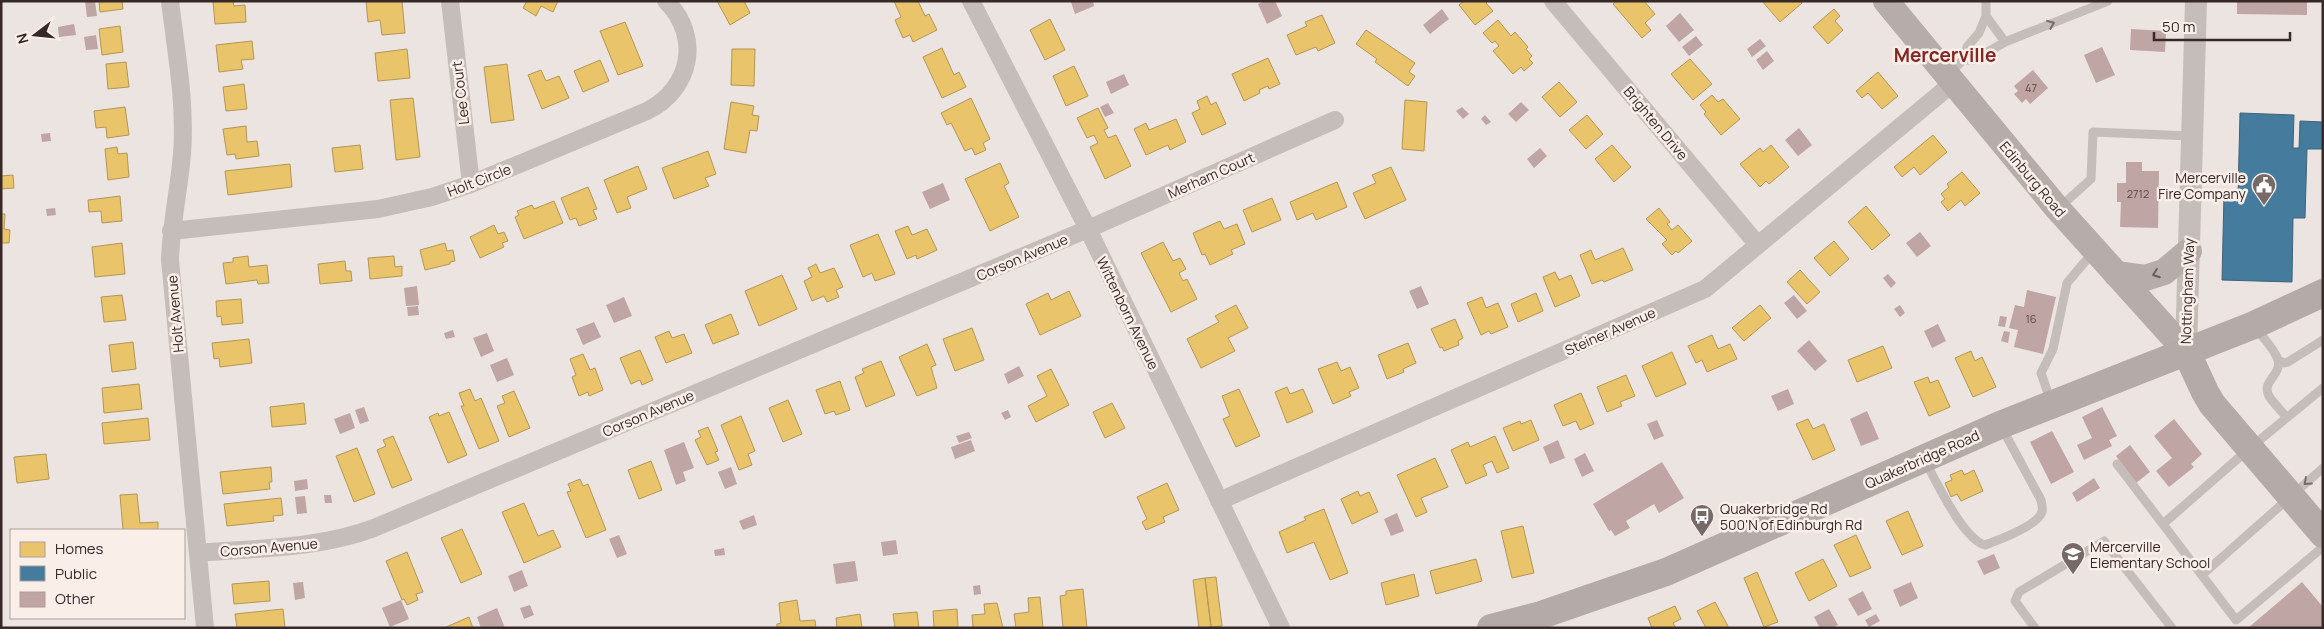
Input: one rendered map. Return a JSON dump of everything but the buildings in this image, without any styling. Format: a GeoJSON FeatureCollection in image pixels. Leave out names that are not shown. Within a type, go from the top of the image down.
{"type":"FeatureCollection","features":[{"type":"Feature","properties":{"kind":"main road","name":"Edinburg Road"},"geometry":{"type":"LineString","coordinates":[[1886,1],[1955,73],[2058,208],[2186,351]]}},
{"type":"Feature","properties":{"kind":"main road"},"geometry":{"type":"LineString","coordinates":[[2116,274],[2145,278],[2164,272],[2189,251]]}},
{"type":"Feature","properties":{"kind":"main road","name":"Quakerbridge Road"},"geometry":{"type":"LineString","coordinates":[[1491,628],[1542,622],[1666,572],[2000,425],[2254,325],[2323,293]]}},
{"type":"Feature","properties":{"kind":"main road","name":"Nottingham Way"},"geometry":{"type":"LineString","coordinates":[[2186,351],[2204,392],[2322,533]]}},
{"type":"Feature","properties":{"kind":"street","name":"Holt Avenue"},"geometry":{"type":"LineString","coordinates":[[170,1],[182,111],[182,154],[170,231],[170,260],[205,628]]}},
{"type":"Feature","properties":{"kind":"street","name":"Lee Court"},"geometry":{"type":"LineString","coordinates":[[450,1],[471,184]]}},
{"type":"Feature","properties":{"kind":"street","name":"Holt Circle"},"geometry":{"type":"LineString","coordinates":[[170,231],[378,209],[432,197],[471,184],[647,111],[657,106],[672,93],[682,78],[688,59],[688,42],[683,25],[675,10],[666,1]]}},
{"type":"Feature","properties":{"kind":"street","name":"Wittenborn Avenue"},"geometry":{"type":"LineString","coordinates":[[971,1],[1088,229],[1281,628]]}},
{"type":"Feature","properties":{"kind":"street","name":"Brighten Drive"},"geometry":{"type":"LineString","coordinates":[[1553,1],[1758,245]]}},
{"type":"Feature","properties":{"kind":"street","name":"Nottingham Way"},"geometry":{"type":"LineString","coordinates":[[2186,351],[2196,1]]}},
{"type":"Feature","properties":{"kind":"street","name":"Steiner Avenue"},"geometry":{"type":"LineString","coordinates":[[1219,501],[1705,289],[1955,73]]}},
{"type":"Feature","properties":{"kind":"street","name":"Merham Court"},"geometry":{"type":"LineString","coordinates":[[1088,229],[1335,120]]}},
{"type":"Feature","properties":{"kind":"street","name":"Corson Avenue"},"geometry":{"type":"LineString","coordinates":[[198,553],[320,544],[358,534],[1088,229]]}},
{"type":"Feature","properties":{"kind":"lane"},"geometry":{"type":"LineString","coordinates":[[1955,73],[1967,47],[1979,33],[1986,16],[1986,1]]}},
{"type":"Feature","properties":{"kind":"lane"},"geometry":{"type":"LineString","coordinates":[[1955,73],[2006,42],[2108,1]]}},
{"type":"Feature","properties":{"kind":"lane"},"geometry":{"type":"LineString","coordinates":[[1986,16],[2006,42]]}},
{"type":"Feature","properties":{"kind":"lane"},"geometry":{"type":"LineString","coordinates":[[2058,208],[2091,179],[2093,132],[2192,136]]}},
{"type":"Feature","properties":{"kind":"lane"},"geometry":{"type":"LineString","coordinates":[[2052,404],[2041,373],[2053,349],[2067,283],[2094,250]]}},
{"type":"Feature","properties":{"kind":"lane"},"geometry":{"type":"LineString","coordinates":[[2254,325],[2278,360],[2284,363],[2323,340]]}},
{"type":"Feature","properties":{"kind":"lane"},"geometry":{"type":"LineString","coordinates":[[2278,360],[2278,370],[2267,384],[2267,390],[2268,395],[2286,417]]}},
{"type":"Feature","properties":{"kind":"lane"},"geometry":{"type":"LineString","coordinates":[[2163,524],[2286,417],[2323,388]]}},
{"type":"Feature","properties":{"kind":"lane"},"geometry":{"type":"LineString","coordinates":[[1923,458],[1954,511],[1974,539],[1985,545],[2000,540],[2037,519],[2043,508],[2041,500],[2000,425]]}},
{"type":"Feature","properties":{"kind":"lane"},"geometry":{"type":"LineString","coordinates":[[2117,464],[2236,620],[2322,533]]}},
{"type":"Feature","properties":{"kind":"lane"},"geometry":{"type":"LineString","coordinates":[[2202,575],[2323,468]]}},
{"type":"Feature","properties":{"kind":"lane"},"geometry":{"type":"LineString","coordinates":[[2035,628],[2015,602],[2019,592],[2104,541],[2172,628]]}},
{"type":"Feature","properties":{"kind":"place","name":"Mercerville Fire Company"},"geometry":{"type":"Point","coordinates":[2264,206]}},
{"type":"Feature","properties":{"kind":"place","name":"Quakerbridge Rd 500'N of Edinburgh Rd"},"geometry":{"type":"Point","coordinates":[1702,537]}},
{"type":"Feature","properties":{"kind":"place","name":"Mercerville Elementary School"},"geometry":{"type":"Point","coordinates":[2073,575]}},
{"type":"Feature","properties":{"kind":"district","name":"Mercerville"},"geometry":{"type":"Point","coordinates":[1945,55]}}]}
